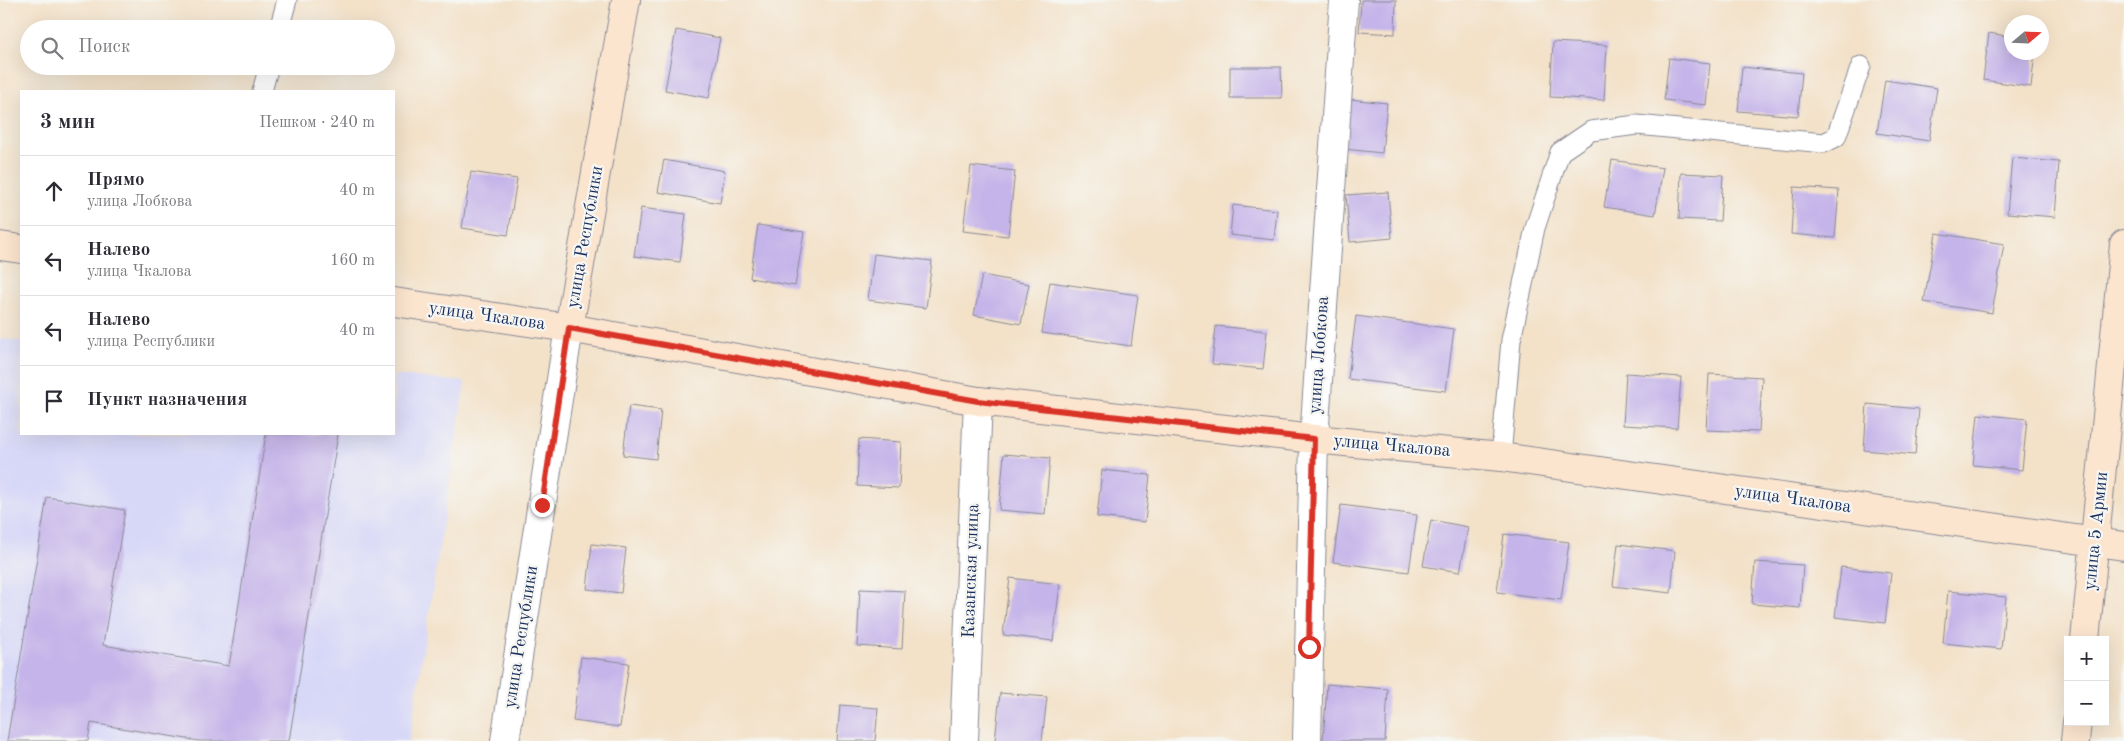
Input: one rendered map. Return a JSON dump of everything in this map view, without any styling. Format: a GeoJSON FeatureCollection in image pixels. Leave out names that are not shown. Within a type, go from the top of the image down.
{"type":"FeatureCollection","features":[{"type":"Feature","properties":{"kind":"main road","name":"улица Республики"},"geometry":{"type":"LineString","coordinates":[[569,328],[626,0]]}},
{"type":"Feature","properties":{"kind":"main road","name":"улица 5 Армии"},"geometry":{"type":"LineString","coordinates":[[2085,636],[2124,244]]}},
{"type":"Feature","properties":{"kind":"main road"},"geometry":{"type":"LineString","coordinates":[[0,246],[20,249]]}},
{"type":"Feature","properties":{"kind":"main road","name":"улица Чкалова"},"geometry":{"type":"LineString","coordinates":[[395,302],[569,328],[978,401],[1314,439],[1501,456],[2124,546]]}},
{"type":"Feature","properties":{"kind":"main road"},"geometry":{"type":"LineString","coordinates":[[2075,741],[2077,726]]}},
{"type":"Feature","properties":{"kind":"street","name":"улица Лобкова"},"geometry":{"type":"LineString","coordinates":[[1307,741],[1314,439],[1344,0]]}},
{"type":"Feature","properties":{"kind":"street","name":"улица Республики"},"geometry":{"type":"LineString","coordinates":[[505,741],[569,328]]}},
{"type":"Feature","properties":{"kind":"street","name":"Казанская улица"},"geometry":{"type":"LineString","coordinates":[[964,741],[978,401]]}},
{"type":"Feature","properties":{"kind":"lane"},"geometry":{"type":"LineString","coordinates":[[281,20],[287,0]]}},
{"type":"Feature","properties":{"kind":"lane"},"geometry":{"type":"LineString","coordinates":[[1501,456],[1511,340],[1535,228],[1560,152],[1591,131],[1637,125],[1824,143],[1836,137],[1861,66]]}},
{"type":"Feature","properties":{"kind":"lane"},"geometry":{"type":"LineString","coordinates":[[262,90],[266,75]]}},
{"type":"Feature","properties":{"kind":"shaded area"},"geometry":{"type":"Polygon","coordinates":[[[0,339],[20,341],[20,435],[395,435],[395,375],[465,382],[409,741],[0,741],[0,339]]]}},
{"type":"Feature","properties":{"kind":"building"},"geometry":{"type":"Polygon","coordinates":[[[1361,0],[1396,0],[1395,34],[1359,32],[1361,0]]]}},
{"type":"Feature","properties":{"kind":"building"},"geometry":{"type":"Polygon","coordinates":[[[676,30],[720,38],[709,98],[665,90],[676,30]]]}},
{"type":"Feature","properties":{"kind":"building"},"geometry":{"type":"Polygon","coordinates":[[[1989,33],[2004,36],[2004,60],[2034,60],[2031,87],[1983,80],[1989,33]]]}},
{"type":"Feature","properties":{"kind":"building"},"geometry":{"type":"Polygon","coordinates":[[[1553,42],[1607,45],[1604,100],[1550,97],[1553,42]]]}},
{"type":"Feature","properties":{"kind":"building"},"geometry":{"type":"Polygon","coordinates":[[[1669,58],[1710,63],[1706,105],[1664,100],[1669,58]]]}},
{"type":"Feature","properties":{"kind":"building"},"geometry":{"type":"Polygon","coordinates":[[[1230,67],[1281,67],[1282,98],[1230,98],[1230,67]]]}},
{"type":"Feature","properties":{"kind":"building"},"geometry":{"type":"Polygon","coordinates":[[[1742,67],[1802,73],[1798,116],[1738,111],[1742,67]]]}},
{"type":"Feature","properties":{"kind":"building"},"geometry":{"type":"Polygon","coordinates":[[[1885,80],[1937,88],[1929,141],[1877,133],[1885,80]]]}},
{"type":"Feature","properties":{"kind":"building"},"geometry":{"type":"Polygon","coordinates":[[[1349,99],[1387,103],[1382,153],[1344,149],[1349,99]]]}},
{"type":"Feature","properties":{"kind":"building"},"geometry":{"type":"Polygon","coordinates":[[[2012,158],[2059,162],[2055,217],[2007,213],[2012,158]]]}},
{"type":"Feature","properties":{"kind":"building"},"geometry":{"type":"Polygon","coordinates":[[[664,160],[725,171],[720,203],[658,192],[664,160]]]}},
{"type":"Feature","properties":{"kind":"building"},"geometry":{"type":"Polygon","coordinates":[[[1612,160],[1663,168],[1655,215],[1604,207],[1612,160]]]}},
{"type":"Feature","properties":{"kind":"building"},"geometry":{"type":"Polygon","coordinates":[[[971,166],[1015,171],[1008,236],[963,231],[971,166]]]}},
{"type":"Feature","properties":{"kind":"building"},"geometry":{"type":"Polygon","coordinates":[[[471,172],[517,179],[508,235],[462,228],[471,172]]]}},
{"type":"Feature","properties":{"kind":"building"},"geometry":{"type":"Polygon","coordinates":[[[1681,173],[1723,175],[1720,221],[1679,219],[1681,173]]]}},
{"type":"Feature","properties":{"kind":"building"},"geometry":{"type":"Polygon","coordinates":[[[1794,187],[1839,190],[1835,238],[1791,234],[1794,187]]]}},
{"type":"Feature","properties":{"kind":"building"},"geometry":{"type":"Polygon","coordinates":[[[1388,192],[1392,238],[1350,242],[1346,195],[1388,192]]]}},
{"type":"Feature","properties":{"kind":"building"},"geometry":{"type":"Polygon","coordinates":[[[1233,205],[1277,210],[1274,240],[1230,235],[1233,205]]]}},
{"type":"Feature","properties":{"kind":"building"},"geometry":{"type":"Polygon","coordinates":[[[641,208],[686,214],[680,262],[634,256],[641,208]]]}},
{"type":"Feature","properties":{"kind":"building"},"geometry":{"type":"Polygon","coordinates":[[[758,225],[804,232],[795,286],[750,278],[758,225]]]}},
{"type":"Feature","properties":{"kind":"building"},"geometry":{"type":"Polygon","coordinates":[[[1936,233],[2004,244],[1992,313],[1924,302],[1936,233]]]}},
{"type":"Feature","properties":{"kind":"building"},"geometry":{"type":"Polygon","coordinates":[[[874,254],[932,261],[926,308],[868,300],[874,254]]]}},
{"type":"Feature","properties":{"kind":"building"},"geometry":{"type":"Polygon","coordinates":[[[982,275],[1029,284],[1021,324],[974,315],[982,275]]]}},
{"type":"Feature","properties":{"kind":"building"},"geometry":{"type":"Polygon","coordinates":[[[1050,282],[1138,295],[1131,346],[1042,333],[1050,282]]]}},
{"type":"Feature","properties":{"kind":"building"},"geometry":{"type":"Polygon","coordinates":[[[1356,316],[1454,329],[1446,391],[1348,379],[1356,316]]]}},
{"type":"Feature","properties":{"kind":"building"},"geometry":{"type":"Polygon","coordinates":[[[1216,326],[1267,331],[1263,369],[1212,364],[1216,326]]]}},
{"type":"Feature","properties":{"kind":"building"},"geometry":{"type":"Polygon","coordinates":[[[1626,373],[1681,377],[1677,428],[1623,425],[1626,373]]]}},
{"type":"Feature","properties":{"kind":"building"},"geometry":{"type":"Polygon","coordinates":[[[1709,374],[1762,377],[1759,432],[1706,430],[1709,374]]]}},
{"type":"Feature","properties":{"kind":"building"},"geometry":{"type":"Polygon","coordinates":[[[1867,404],[1919,409],[1915,455],[1864,450],[1867,404]]]}},
{"type":"Feature","properties":{"kind":"building"},"geometry":{"type":"Polygon","coordinates":[[[629,406],[661,410],[656,459],[623,455],[629,406]]]}},
{"type":"Feature","properties":{"kind":"building"},"geometry":{"type":"Polygon","coordinates":[[[1978,414],[2027,419],[2022,470],[1973,465],[1978,414]]]}},
{"type":"Feature","properties":{"kind":"building"},"geometry":{"type":"Polygon","coordinates":[[[266,435],[338,435],[289,741],[199,741],[91,723],[88,741],[7,741],[47,497],[125,510],[103,645],[229,666],[266,435]]]}},
{"type":"Feature","properties":{"kind":"building"},"geometry":{"type":"Polygon","coordinates":[[[859,439],[901,442],[899,488],[857,486],[859,439]]]}},
{"type":"Feature","properties":{"kind":"building"},"geometry":{"type":"Polygon","coordinates":[[[1004,454],[1050,458],[1045,514],[999,510],[1004,454]]]}},
{"type":"Feature","properties":{"kind":"building"},"geometry":{"type":"Polygon","coordinates":[[[1102,470],[1150,475],[1145,522],[1097,517],[1102,470]]]}},
{"type":"Feature","properties":{"kind":"building"},"geometry":{"type":"Polygon","coordinates":[[[1341,505],[1417,515],[1409,572],[1333,562],[1341,505]]]}},
{"type":"Feature","properties":{"kind":"building"},"geometry":{"type":"Polygon","coordinates":[[[1431,520],[1468,527],[1460,572],[1423,566],[1431,520]]]}},
{"type":"Feature","properties":{"kind":"building"},"geometry":{"type":"Polygon","coordinates":[[[1504,534],[1569,542],[1561,600],[1497,592],[1504,534]]]}},
{"type":"Feature","properties":{"kind":"building"},"geometry":{"type":"Polygon","coordinates":[[[592,544],[626,548],[621,593],[587,589],[592,544]]]}},
{"type":"Feature","properties":{"kind":"building"},"geometry":{"type":"Polygon","coordinates":[[[1618,544],[1675,551],[1671,593],[1613,586],[1618,544]]]}},
{"type":"Feature","properties":{"kind":"building"},"geometry":{"type":"Polygon","coordinates":[[[1755,562],[1803,565],[1800,608],[1752,604],[1755,562]]]}},
{"type":"Feature","properties":{"kind":"building"},"geometry":{"type":"Polygon","coordinates":[[[1841,567],[1891,573],[1885,623],[1835,617],[1841,567]]]}},
{"type":"Feature","properties":{"kind":"building"},"geometry":{"type":"Polygon","coordinates":[[[1010,578],[1060,584],[1053,641],[1003,635],[1010,578]]]}},
{"type":"Feature","properties":{"kind":"building"},"geometry":{"type":"Polygon","coordinates":[[[860,589],[905,591],[902,649],[857,646],[860,589]]]}},
{"type":"Feature","properties":{"kind":"building"},"geometry":{"type":"Polygon","coordinates":[[[1948,591],[2006,597],[2001,649],[1943,643],[1948,591]]]}},
{"type":"Feature","properties":{"kind":"building"},"geometry":{"type":"Polygon","coordinates":[[[581,657],[629,663],[620,727],[573,721],[581,657]]]}},
{"type":"Feature","properties":{"kind":"building"},"geometry":{"type":"Polygon","coordinates":[[[1327,684],[1388,689],[1385,741],[1323,741],[1327,684]]]}},
{"type":"Feature","properties":{"kind":"building"},"geometry":{"type":"Polygon","coordinates":[[[1000,693],[1047,697],[1042,741],[995,741],[1000,693]]]}},
{"type":"Feature","properties":{"kind":"building"},"geometry":{"type":"Polygon","coordinates":[[[840,705],[878,708],[875,741],[837,741],[840,705]]]}},
{"type":"Feature","properties":{"kind":"route"},"geometry":{"type":"LineString","coordinates":[[542,505],[569,328],[978,401],[1314,439],[1309,647]]}}]}
